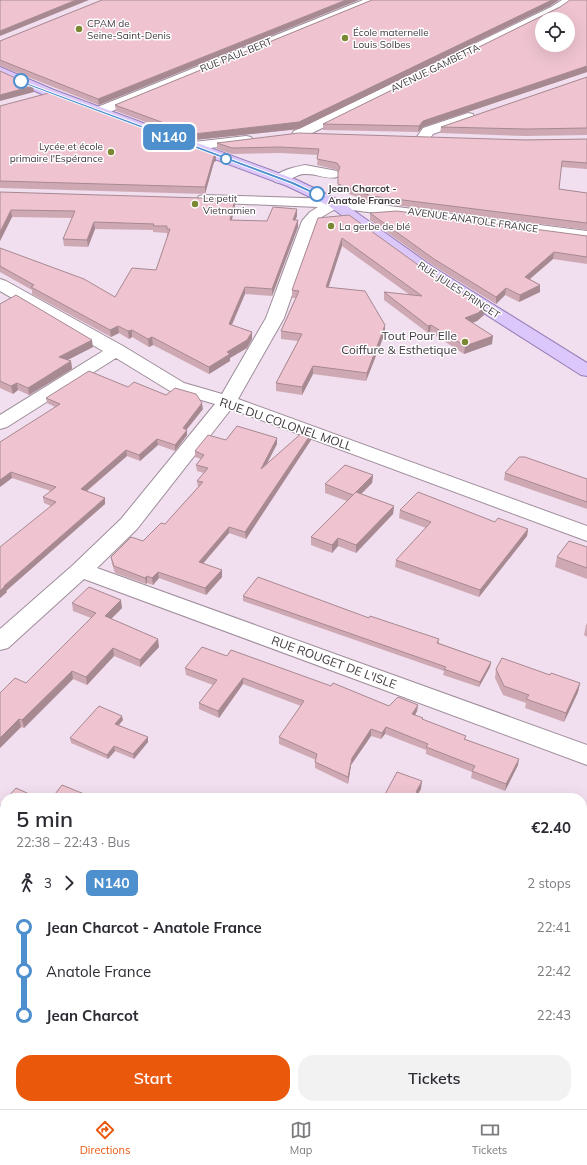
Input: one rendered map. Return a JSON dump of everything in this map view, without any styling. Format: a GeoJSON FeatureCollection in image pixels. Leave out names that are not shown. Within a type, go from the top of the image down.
{"type":"FeatureCollection","features":[{"type":"Feature","properties":{"kind":"main road","name":"RUE JULES PRINCET"},"geometry":{"type":"LineString","coordinates":[[0,71],[50,93],[280,178],[334,203],[427,270],[587,371]]}},
{"type":"Feature","properties":{"kind":"street","name":"RUE PAUL BERT"},"geometry":{"type":"LineString","coordinates":[[100,111],[372,0]]}},
{"type":"Feature","properties":{"kind":"street","name":"AVENUE GAMBETTA"},"geometry":{"type":"LineString","coordinates":[[299,134],[555,9],[569,0]]}},
{"type":"Feature","properties":{"kind":"street"},"geometry":{"type":"LineString","coordinates":[[34,98],[50,93]]}},
{"type":"Feature","properties":{"kind":"street"},"geometry":{"type":"LineString","coordinates":[[424,138],[428,131],[478,114]]}},
{"type":"Feature","properties":{"kind":"street"},"geometry":{"type":"LineString","coordinates":[[284,135],[330,135]]}},
{"type":"Feature","properties":{"kind":"street"},"geometry":{"type":"LineString","coordinates":[[408,137],[447,138]]}},
{"type":"Feature","properties":{"kind":"street"},"geometry":{"type":"LineString","coordinates":[[194,146],[261,138]]}},
{"type":"Feature","properties":{"kind":"street"},"geometry":{"type":"LineString","coordinates":[[280,178],[295,171],[308,168],[332,174]]}},
{"type":"Feature","properties":{"kind":"street","name":"AVENUE ANATOLE FRANCE"},"geometry":{"type":"LineString","coordinates":[[192,198],[334,203],[587,236]]}},
{"type":"Feature","properties":{"kind":"street"},"geometry":{"type":"LineString","coordinates":[[0,642],[81,570],[128,524],[207,429],[227,402],[276,318],[310,221],[314,215],[334,203]]}},
{"type":"Feature","properties":{"kind":"street","name":"RUE DU COLONEL MOLL"},"geometry":{"type":"LineString","coordinates":[[4,290],[117,350],[177,387],[239,405],[587,534]]}},
{"type":"Feature","properties":{"kind":"street"},"geometry":{"type":"LineString","coordinates":[[0,423],[117,350]]}},
{"type":"Feature","properties":{"kind":"street","name":"RUE ROUGET DE L'ISLE"},"geometry":{"type":"LineString","coordinates":[[81,570],[587,755]]}},
{"type":"Feature","properties":{"kind":"building"},"geometry":{"type":"Polygon","coordinates":[[[0,0],[76,0],[0,31],[0,0]]]}},
{"type":"Feature","properties":{"kind":"building"},"geometry":{"type":"Polygon","coordinates":[[[102,0],[346,0],[98,99],[0,60],[0,41],[102,0]]]}},
{"type":"Feature","properties":{"kind":"building"},"geometry":{"type":"Polygon","coordinates":[[[372,0],[552,0],[299,122],[194,134],[115,105],[372,0]]]}},
{"type":"Feature","properties":{"kind":"building"},"geometry":{"type":"Polygon","coordinates":[[[570,0],[587,0],[587,66],[423,121],[419,126],[323,124],[535,19],[535,52],[575,52],[575,12],[550,12],[570,0]]]}},
{"type":"Feature","properties":{"kind":"building"},"geometry":{"type":"Polygon","coordinates":[[[0,71],[33,86],[0,95],[0,71]]]}},
{"type":"Feature","properties":{"kind":"building"},"geometry":{"type":"Polygon","coordinates":[[[587,77],[587,128],[526,129],[441,127],[587,77]]]}},
{"type":"Feature","properties":{"kind":"building"},"geometry":{"type":"Polygon","coordinates":[[[49,93],[216,155],[214,156],[205,187],[0,181],[0,106],[49,93]]]}},
{"type":"Feature","properties":{"kind":"building"},"geometry":{"type":"Polygon","coordinates":[[[299,133],[526,140],[587,139],[587,163],[562,161],[559,189],[587,193],[587,223],[371,196],[338,184],[338,172],[340,167],[337,163],[317,159],[319,149],[280,147],[232,148],[217,143],[299,133]]]}},
{"type":"Feature","properties":{"kind":"building"},"geometry":{"type":"Polygon","coordinates":[[[0,192],[235,199],[230,220],[267,221],[273,207],[297,209],[293,220],[298,220],[272,289],[245,287],[229,324],[252,332],[247,340],[227,352],[230,354],[209,367],[152,337],[148,339],[132,330],[128,331],[118,326],[110,330],[31,287],[34,285],[0,266],[0,248],[84,279],[115,297],[132,268],[156,270],[170,229],[167,229],[167,226],[153,226],[154,224],[94,222],[87,240],[63,239],[75,211],[11,210],[0,232],[0,192]]]}},
{"type":"Feature","properties":{"kind":"building"},"geometry":{"type":"Polygon","coordinates":[[[397,211],[587,236],[587,257],[554,252],[525,277],[540,285],[520,295],[506,288],[496,297],[434,259],[370,213],[397,211]]]}},
{"type":"Feature","properties":{"kind":"building"},"geometry":{"type":"Polygon","coordinates":[[[349,215],[421,267],[485,307],[478,313],[465,318],[493,336],[465,346],[431,325],[428,326],[384,292],[422,296],[342,238],[326,287],[365,291],[385,325],[367,373],[313,366],[302,387],[276,383],[302,334],[281,331],[299,291],[292,290],[318,218],[349,215]]]}},
{"type":"Feature","properties":{"kind":"building"},"geometry":{"type":"Polygon","coordinates":[[[16,295],[92,340],[59,357],[71,361],[28,388],[17,383],[11,386],[0,381],[0,304],[16,295]]]}},
{"type":"Feature","properties":{"kind":"building"},"geometry":{"type":"Polygon","coordinates":[[[89,371],[128,387],[134,382],[166,395],[175,388],[196,394],[202,403],[183,428],[187,430],[175,445],[157,439],[139,455],[126,450],[81,489],[105,498],[0,591],[0,547],[56,502],[43,497],[56,487],[11,472],[0,480],[0,442],[60,404],[46,398],[89,371]]]}},
{"type":"Feature","properties":{"kind":"building"},"geometry":{"type":"Polygon","coordinates":[[[237,426],[277,438],[261,469],[304,431],[311,434],[245,532],[229,527],[199,562],[222,570],[205,588],[158,572],[152,578],[147,576],[145,578],[114,566],[111,557],[131,537],[143,541],[161,523],[165,524],[203,482],[197,481],[208,468],[196,465],[204,455],[195,451],[208,435],[226,440],[237,426]]]}},
{"type":"Feature","properties":{"kind":"building"},"geometry":{"type":"Polygon","coordinates":[[[519,457],[525,457],[587,479],[587,502],[505,473],[519,457]]]}},
{"type":"Feature","properties":{"kind":"building"},"geometry":{"type":"Polygon","coordinates":[[[345,465],[373,475],[353,495],[325,484],[345,465]]]}},
{"type":"Feature","properties":{"kind":"building"},"geometry":{"type":"Polygon","coordinates":[[[356,492],[394,506],[356,545],[338,538],[332,545],[311,537],[356,492]]]}},
{"type":"Feature","properties":{"kind":"building"},"geometry":{"type":"Polygon","coordinates":[[[418,492],[495,522],[498,518],[528,529],[480,590],[396,560],[431,522],[400,510],[418,492]]]}},
{"type":"Feature","properties":{"kind":"building"},"geometry":{"type":"Polygon","coordinates":[[[569,541],[587,547],[587,568],[557,557],[569,541]]]}},
{"type":"Feature","properties":{"kind":"building"},"geometry":{"type":"Polygon","coordinates":[[[258,577],[369,618],[370,616],[439,639],[437,643],[491,662],[480,682],[444,669],[446,667],[243,596],[258,577]]]}},
{"type":"Feature","properties":{"kind":"building"},"geometry":{"type":"Polygon","coordinates":[[[89,587],[121,600],[105,616],[158,639],[140,660],[113,648],[86,677],[72,671],[22,720],[19,719],[0,738],[0,693],[15,678],[26,683],[96,613],[72,603],[89,587]]]}},
{"type":"Feature","properties":{"kind":"building"},"geometry":{"type":"Polygon","coordinates":[[[202,647],[227,656],[231,650],[331,686],[333,683],[389,706],[398,697],[418,705],[412,714],[466,736],[464,739],[519,759],[506,784],[472,771],[475,766],[426,747],[428,744],[386,727],[382,733],[371,729],[352,758],[348,777],[315,762],[317,754],[279,737],[304,701],[243,678],[218,711],[199,703],[217,680],[185,668],[202,647]]]}},
{"type":"Feature","properties":{"kind":"building"},"geometry":{"type":"Polygon","coordinates":[[[502,658],[550,675],[551,673],[580,683],[566,713],[526,699],[529,695],[504,686],[496,669],[502,658]]]}},
{"type":"Feature","properties":{"kind":"building"},"geometry":{"type":"Polygon","coordinates":[[[99,706],[122,716],[115,724],[148,737],[133,754],[114,746],[107,755],[70,738],[99,706]]]}},
{"type":"Feature","properties":{"kind":"building"},"geometry":{"type":"Polygon","coordinates":[[[397,772],[422,781],[416,792],[418,793],[386,793],[397,772]]]}},
{"type":"Feature","properties":{"kind":"building"},"geometry":{"type":"Polygon","coordinates":[[[62,785],[82,793],[56,793],[62,785]]]}},
{"type":"Feature","properties":{"kind":"building"},"geometry":{"type":"Polygon","coordinates":[[[16,788],[27,793],[12,793],[16,788]]]}},
{"type":"Feature","properties":{"kind":"bus line","name":"N140"},"geometry":{"type":"LineString","coordinates":[[21,81],[292,183],[317,194]]}},
{"type":"Feature","properties":{"kind":"place","name":"CPAM de Seine-Saint-Denis"},"geometry":{"type":"Point","coordinates":[79,29]}},
{"type":"Feature","properties":{"kind":"place","name":"École maternelle Louis Solbes"},"geometry":{"type":"Point","coordinates":[345,38]}},
{"type":"Feature","properties":{"kind":"place","name":"Lycée et école primaire l'Espérance"},"geometry":{"type":"Point","coordinates":[111,152]}},
{"type":"Feature","properties":{"kind":"place","name":"Jean Charcot - Anatole France"},"geometry":{"type":"Point","coordinates":[317,194]}},
{"type":"Feature","properties":{"kind":"place","name":"Le petit Vietnamien"},"geometry":{"type":"Point","coordinates":[195,204]}},
{"type":"Feature","properties":{"kind":"place","name":"La gerbe de blé"},"geometry":{"type":"Point","coordinates":[331,226]}},
{"type":"Feature","properties":{"kind":"place","name":"Tout Pour Elle Coiffure & Esthetique"},"geometry":{"type":"Point","coordinates":[465,342]}}]}
